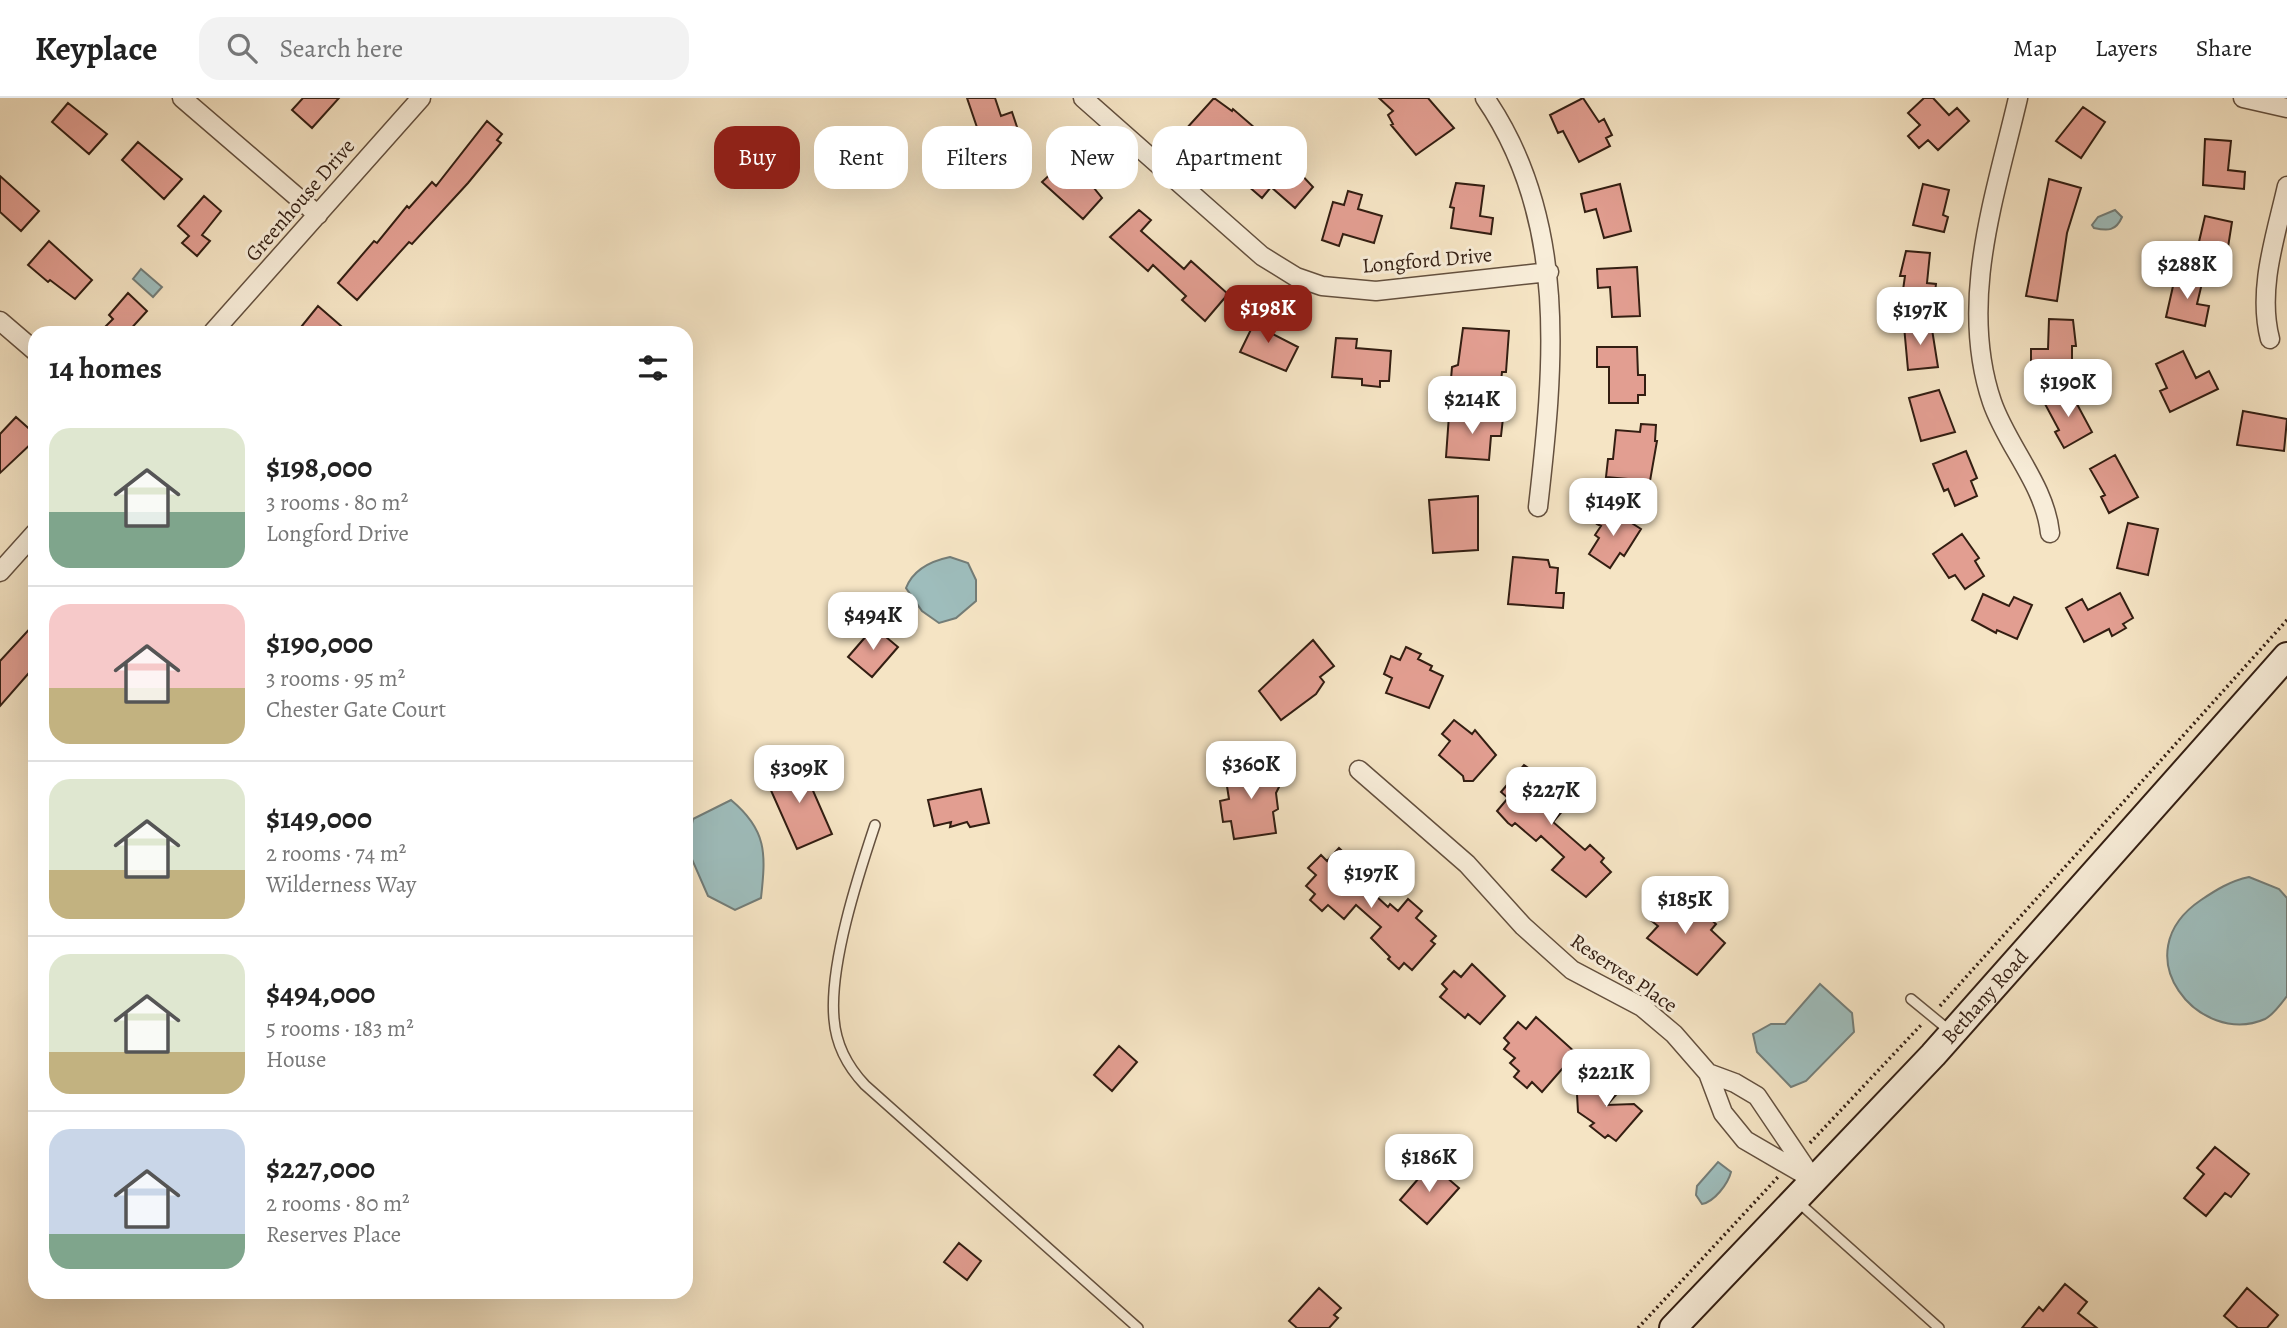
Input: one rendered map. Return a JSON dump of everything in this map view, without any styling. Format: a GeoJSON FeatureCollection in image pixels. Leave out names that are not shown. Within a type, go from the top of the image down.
{"type":"FeatureCollection","features":[{"type":"Feature","properties":{"kind":"main road","name":"Bethany Road"},"geometry":{"type":"LineString","coordinates":[[1673,1328],[1952,1033],[2287,656]]}},
{"type":"Feature","properties":{"kind":"street"},"geometry":{"type":"LineString","coordinates":[[182,98],[318,215]]}},
{"type":"Feature","properties":{"kind":"street","name":"Greenhouse Drive"},"geometry":{"type":"LineString","coordinates":[[219,326],[421,98]]}},
{"type":"Feature","properties":{"kind":"street","name":"Longford Drive"},"geometry":{"type":"LineString","coordinates":[[1083,98],[1262,256],[1296,277],[1322,286],[1376,291],[1549,272]]}},
{"type":"Feature","properties":{"kind":"street"},"geometry":{"type":"LineString","coordinates":[[1485,98],[1511,141],[1526,178],[1538,216],[1549,272],[1551,321],[1538,507]]}},
{"type":"Feature","properties":{"kind":"street"},"geometry":{"type":"LineString","coordinates":[[2018,98],[1981,269],[1979,335],[1992,401],[2040,496],[2050,533]]}},
{"type":"Feature","properties":{"kind":"street"},"geometry":{"type":"LineString","coordinates":[[2242,98],[2287,108]]}},
{"type":"Feature","properties":{"kind":"street"},"geometry":{"type":"LineString","coordinates":[[2270,339],[2264,313],[2266,285],[2287,186]]}},
{"type":"Feature","properties":{"kind":"street"},"geometry":{"type":"LineString","coordinates":[[0,321],[28,345]]}},
{"type":"Feature","properties":{"kind":"street"},"geometry":{"type":"LineString","coordinates":[[0,572],[28,541]]}},
{"type":"Feature","properties":{"kind":"street","name":"Reserves Place"},"geometry":{"type":"LineString","coordinates":[[1359,770],[1467,864],[1523,926],[1572,970],[1643,1007],[1674,1034],[1708,1073],[1723,1113],[1745,1140],[1814,1180]]}},
{"type":"Feature","properties":{"kind":"street","name":"Reserves Place"},"geometry":{"type":"LineString","coordinates":[[1708,1073],[1735,1083],[1757,1096],[1814,1180]]}},
{"type":"Feature","properties":{"kind":"lane"},"geometry":{"type":"LineString","coordinates":[[875,825],[848,921],[833,1003],[834,1020],[844,1060],[865,1085],[1138,1328]]}},
{"type":"Feature","properties":{"kind":"lane"},"geometry":{"type":"LineString","coordinates":[[1911,999],[1952,1033]]}},
{"type":"Feature","properties":{"kind":"lane"},"geometry":{"type":"LineString","coordinates":[[1796,1200],[1939,1328]]}},
{"type":"Feature","properties":{"kind":"path"},"geometry":{"type":"LineString","coordinates":[[1813,1140],[1931,1016],[2287,620]]}},
{"type":"Feature","properties":{"kind":"path"},"geometry":{"type":"LineString","coordinates":[[1638,1328],[1768,1188]]}},
{"type":"Feature","properties":{"kind":"water"},"geometry":{"type":"Polygon","coordinates":[[[2115,210],[2122,217],[2117,225],[2107,230],[2094,228],[2092,225],[2098,217],[2115,210]]]}},
{"type":"Feature","properties":{"kind":"water"},"geometry":{"type":"Polygon","coordinates":[[[141,269],[162,287],[153,297],[133,279],[141,269]]]}},
{"type":"Feature","properties":{"kind":"water"},"geometry":{"type":"Polygon","coordinates":[[[950,557],[968,563],[976,580],[976,601],[956,618],[939,623],[922,611],[906,588],[913,576],[923,567],[950,557]]]}},
{"type":"Feature","properties":{"kind":"water"},"geometry":{"type":"Polygon","coordinates":[[[731,800],[743,811],[758,832],[761,843],[761,898],[735,910],[708,896],[693,862],[693,819],[731,800]]]}},
{"type":"Feature","properties":{"kind":"water"},"geometry":{"type":"Polygon","coordinates":[[[2249,877],[2279,889],[2287,898],[2287,996],[2265,1019],[2240,1024],[2216,1020],[2195,1008],[2179,991],[2169,969],[2168,945],[2178,922],[2201,900],[2229,883],[2249,877]]]}},
{"type":"Feature","properties":{"kind":"water"},"geometry":{"type":"Polygon","coordinates":[[[1820,984],[1852,1013],[1854,1032],[1806,1081],[1791,1087],[1757,1052],[1753,1034],[1771,1024],[1785,1024],[1820,984]]]}},
{"type":"Feature","properties":{"kind":"water"},"geometry":{"type":"Polygon","coordinates":[[[1718,1162],[1731,1172],[1716,1196],[1702,1204],[1696,1195],[1697,1186],[1718,1162]]]}},
{"type":"Feature","properties":{"kind":"building"},"geometry":{"type":"Polygon","coordinates":[[[303,98],[339,98],[312,128],[292,110],[303,98]]]}},
{"type":"Feature","properties":{"kind":"building"},"geometry":{"type":"Polygon","coordinates":[[[967,98],[995,98],[1001,116],[1012,112],[1017,126],[977,126],[967,98]]]}},
{"type":"Feature","properties":{"kind":"building"},"geometry":{"type":"Polygon","coordinates":[[[1214,98],[1232,111],[1233,109],[1253,126],[1189,126],[1214,98]]]}},
{"type":"Feature","properties":{"kind":"building"},"geometry":{"type":"Polygon","coordinates":[[[1379,98],[1428,98],[1454,128],[1416,155],[1391,125],[1393,124],[1388,115],[1393,111],[1379,98]]]}},
{"type":"Feature","properties":{"kind":"building"},"geometry":{"type":"Polygon","coordinates":[[[1583,98],[1599,122],[1604,119],[1612,135],[1606,138],[1610,146],[1579,162],[1563,131],[1558,133],[1550,115],[1583,98]]]}},
{"type":"Feature","properties":{"kind":"building"},"geometry":{"type":"Polygon","coordinates":[[[1924,98],[1933,98],[1949,115],[1957,108],[1969,121],[1938,150],[1928,140],[1919,148],[1908,136],[1920,125],[1908,113],[1924,98]]]}},
{"type":"Feature","properties":{"kind":"building"},"geometry":{"type":"Polygon","coordinates":[[[68,103],[107,134],[89,154],[52,122],[68,103]]]}},
{"type":"Feature","properties":{"kind":"building"},"geometry":{"type":"Polygon","coordinates":[[[2083,107],[2105,122],[2081,158],[2056,141],[2083,107]]]}},
{"type":"Feature","properties":{"kind":"building"},"geometry":{"type":"Polygon","coordinates":[[[487,121],[502,134],[497,140],[501,143],[468,183],[412,244],[409,242],[357,300],[338,283],[374,241],[377,243],[407,206],[409,208],[432,182],[436,186],[487,121]]]}},
{"type":"Feature","properties":{"kind":"building"},"geometry":{"type":"Polygon","coordinates":[[[2205,139],[2231,141],[2228,170],[2245,172],[2244,189],[2203,185],[2205,139]]]}},
{"type":"Feature","properties":{"kind":"building"},"geometry":{"type":"Polygon","coordinates":[[[138,142],[182,179],[164,199],[122,160],[138,142]]]}},
{"type":"Feature","properties":{"kind":"building"},"geometry":{"type":"Polygon","coordinates":[[[0,176],[39,211],[21,231],[0,212],[0,176]]]}},
{"type":"Feature","properties":{"kind":"building"},"geometry":{"type":"Polygon","coordinates":[[[2049,179],[2081,188],[2067,233],[2057,301],[2026,296],[2049,179]]]}},
{"type":"Feature","properties":{"kind":"building"},"geometry":{"type":"Polygon","coordinates":[[[1307,181],[1313,187],[1295,208],[1273,189],[1307,189],[1307,181]]]}},
{"type":"Feature","properties":{"kind":"building"},"geometry":{"type":"Polygon","coordinates":[[[1456,183],[1484,186],[1480,216],[1493,218],[1491,234],[1451,228],[1454,208],[1450,207],[1456,183]]]}},
{"type":"Feature","properties":{"kind":"building"},"geometry":{"type":"Polygon","coordinates":[[[1620,184],[1631,231],[1604,238],[1596,209],[1585,212],[1581,194],[1620,184]]]}},
{"type":"Feature","properties":{"kind":"building"},"geometry":{"type":"Polygon","coordinates":[[[1923,184],[1949,190],[1943,215],[1948,217],[1944,232],[1913,225],[1923,184]]]}},
{"type":"Feature","properties":{"kind":"building"},"geometry":{"type":"Polygon","coordinates":[[[1050,189],[1095,189],[1102,198],[1083,219],[1050,189]]]}},
{"type":"Feature","properties":{"kind":"building"},"geometry":{"type":"Polygon","coordinates":[[[1252,189],[1269,189],[1262,198],[1252,189]]]}},
{"type":"Feature","properties":{"kind":"building"},"geometry":{"type":"Polygon","coordinates":[[[1348,191],[1362,195],[1358,209],[1382,216],[1374,243],[1343,234],[1339,246],[1322,240],[1333,202],[1344,205],[1348,191]]]}},
{"type":"Feature","properties":{"kind":"building"},"geometry":{"type":"Polygon","coordinates":[[[204,196],[221,211],[202,235],[210,241],[197,256],[182,243],[189,236],[178,226],[204,196]]]}},
{"type":"Feature","properties":{"kind":"building"},"geometry":{"type":"Polygon","coordinates":[[[1139,210],[1151,220],[1141,231],[1184,269],[1191,261],[1228,294],[1205,321],[1182,300],[1186,296],[1153,265],[1148,271],[1110,237],[1139,210]]]}},
{"type":"Feature","properties":{"kind":"building"},"geometry":{"type":"Polygon","coordinates":[[[2205,216],[2232,222],[2225,266],[2195,259],[2205,216]]]}},
{"type":"Feature","properties":{"kind":"building"},"geometry":{"type":"Polygon","coordinates":[[[49,241],[92,280],[75,299],[28,265],[49,241]]]}},
{"type":"Feature","properties":{"kind":"building"},"geometry":{"type":"Polygon","coordinates":[[[1906,251],[1930,253],[1927,283],[1936,284],[1934,300],[1902,297],[1905,276],[1900,276],[1906,251]]]}},
{"type":"Feature","properties":{"kind":"building"},"geometry":{"type":"Polygon","coordinates":[[[1637,267],[1640,316],[1612,317],[1610,287],[1598,288],[1597,269],[1637,267]]]}},
{"type":"Feature","properties":{"kind":"building"},"geometry":{"type":"Polygon","coordinates":[[[2176,273],[2203,279],[2197,304],[2209,306],[2205,326],[2166,317],[2176,273]]]}},
{"type":"Feature","properties":{"kind":"building"},"geometry":{"type":"Polygon","coordinates":[[[128,293],[147,311],[133,326],[106,326],[113,319],[109,315],[128,293]]]}},
{"type":"Feature","properties":{"kind":"building"},"geometry":{"type":"Polygon","coordinates":[[[318,306],[341,326],[302,326],[318,306]]]}},
{"type":"Feature","properties":{"kind":"building"},"geometry":{"type":"Polygon","coordinates":[[[1259,313],[1275,320],[1269,332],[1298,347],[1286,371],[1240,352],[1259,313]]]}},
{"type":"Feature","properties":{"kind":"building"},"geometry":{"type":"Polygon","coordinates":[[[2049,319],[2073,320],[2076,346],[2072,346],[2072,366],[2031,366],[2031,349],[2048,349],[2049,319]]]}},
{"type":"Feature","properties":{"kind":"building"},"geometry":{"type":"Polygon","coordinates":[[[1931,323],[1938,367],[1908,370],[1904,326],[1931,323]]]}},
{"type":"Feature","properties":{"kind":"building"},"geometry":{"type":"Polygon","coordinates":[[[1463,328],[1509,331],[1506,372],[1502,372],[1501,382],[1451,379],[1452,367],[1458,365],[1463,328]]]}},
{"type":"Feature","properties":{"kind":"building"},"geometry":{"type":"Polygon","coordinates":[[[1336,338],[1357,339],[1356,348],[1391,351],[1389,381],[1380,381],[1380,387],[1362,385],[1362,379],[1332,377],[1336,338]]]}},
{"type":"Feature","properties":{"kind":"building"},"geometry":{"type":"Polygon","coordinates":[[[1597,347],[1637,347],[1638,375],[1645,375],[1645,395],[1638,395],[1638,403],[1609,403],[1609,367],[1597,367],[1597,347]]]}},
{"type":"Feature","properties":{"kind":"building"},"geometry":{"type":"Polygon","coordinates":[[[2183,351],[2196,378],[2209,371],[2218,389],[2170,412],[2160,391],[2167,388],[2156,364],[2183,351]]]}},
{"type":"Feature","properties":{"kind":"building"},"geometry":{"type":"Polygon","coordinates":[[[1939,390],[1955,432],[1921,441],[1909,398],[1939,390]]]}},
{"type":"Feature","properties":{"kind":"building"},"geometry":{"type":"Polygon","coordinates":[[[2070,391],[2092,432],[2064,448],[2055,432],[2059,430],[2045,404],[2070,391]]]}},
{"type":"Feature","properties":{"kind":"building"},"geometry":{"type":"Polygon","coordinates":[[[2243,411],[2287,419],[2284,451],[2237,445],[2243,411]]]}},
{"type":"Feature","properties":{"kind":"building"},"geometry":{"type":"Polygon","coordinates":[[[1449,415],[1503,418],[1501,436],[1491,436],[1489,460],[1446,457],[1449,415]]]}},
{"type":"Feature","properties":{"kind":"building"},"geometry":{"type":"Polygon","coordinates":[[[16,417],[28,428],[28,447],[0,473],[0,434],[16,417]]]}},
{"type":"Feature","properties":{"kind":"building"},"geometry":{"type":"Polygon","coordinates":[[[1641,424],[1656,425],[1657,441],[1650,481],[1606,477],[1608,459],[1613,459],[1616,430],[1640,432],[1641,424]]]}},
{"type":"Feature","properties":{"kind":"building"},"geometry":{"type":"Polygon","coordinates":[[[1966,451],[1977,478],[1971,481],[1977,496],[1955,506],[1948,489],[1944,491],[1933,464],[1966,451]]]}},
{"type":"Feature","properties":{"kind":"building"},"geometry":{"type":"Polygon","coordinates":[[[2115,455],[2138,497],[2109,513],[2101,497],[2105,495],[2090,469],[2115,455]]]}},
{"type":"Feature","properties":{"kind":"building"},"geometry":{"type":"Polygon","coordinates":[[[1478,496],[1478,550],[1433,553],[1429,500],[1478,496]]]}},
{"type":"Feature","properties":{"kind":"building"},"geometry":{"type":"Polygon","coordinates":[[[1608,508],[1641,529],[1624,556],[1620,553],[1610,568],[1589,554],[1599,538],[1595,535],[1601,526],[1597,524],[1608,508]]]}},
{"type":"Feature","properties":{"kind":"building"},"geometry":{"type":"Polygon","coordinates":[[[2128,523],[2158,529],[2148,575],[2117,568],[2128,523]]]}},
{"type":"Feature","properties":{"kind":"building"},"geometry":{"type":"Polygon","coordinates":[[[1962,534],[1979,558],[1975,561],[1984,576],[1965,589],[1955,575],[1949,578],[1933,554],[1962,534]]]}},
{"type":"Feature","properties":{"kind":"building"},"geometry":{"type":"Polygon","coordinates":[[[1513,557],[1548,560],[1550,567],[1558,568],[1556,593],[1564,593],[1563,608],[1508,604],[1513,557]]]}},
{"type":"Feature","properties":{"kind":"building"},"geometry":{"type":"Polygon","coordinates":[[[2120,593],[2133,618],[2123,624],[2126,628],[2112,636],[2109,629],[2084,642],[2066,608],[2082,599],[2088,610],[2120,593]]]}},
{"type":"Feature","properties":{"kind":"building"},"geometry":{"type":"Polygon","coordinates":[[[1983,594],[2009,606],[2014,597],[2032,605],[2017,639],[1997,630],[1996,633],[1972,620],[1983,594]]]}},
{"type":"Feature","properties":{"kind":"building"},"geometry":{"type":"Polygon","coordinates":[[[874,627],[898,647],[872,677],[848,657],[874,627]]]}},
{"type":"Feature","properties":{"kind":"building"},"geometry":{"type":"Polygon","coordinates":[[[28,631],[28,674],[0,706],[0,661],[28,631]]]}},
{"type":"Feature","properties":{"kind":"building"},"geometry":{"type":"Polygon","coordinates":[[[1313,640],[1334,666],[1320,677],[1324,682],[1316,694],[1281,720],[1259,691],[1313,640]]]}},
{"type":"Feature","properties":{"kind":"building"},"geometry":{"type":"Polygon","coordinates":[[[1406,647],[1421,654],[1418,659],[1432,666],[1430,670],[1443,676],[1429,708],[1386,693],[1392,678],[1384,674],[1391,656],[1400,660],[1406,647]]]}},
{"type":"Feature","properties":{"kind":"building"},"geometry":{"type":"Polygon","coordinates":[[[1454,720],[1472,734],[1475,730],[1496,755],[1473,781],[1464,781],[1463,776],[1439,755],[1450,741],[1442,734],[1454,720]]]}},
{"type":"Feature","properties":{"kind":"building"},"geometry":{"type":"Polygon","coordinates":[[[800,761],[832,834],[797,849],[765,777],[800,761]]]}},
{"type":"Feature","properties":{"kind":"building"},"geometry":{"type":"Polygon","coordinates":[[[1255,761],[1256,773],[1276,770],[1279,787],[1276,793],[1278,809],[1273,812],[1276,833],[1234,839],[1231,821],[1223,822],[1220,801],[1229,799],[1226,780],[1238,763],[1255,761]]]}},
{"type":"Feature","properties":{"kind":"building"},"geometry":{"type":"Polygon","coordinates":[[[1524,765],[1548,781],[1552,776],[1564,787],[1560,792],[1571,801],[1553,822],[1585,850],[1590,845],[1604,858],[1601,862],[1611,872],[1586,897],[1552,870],[1564,857],[1541,836],[1536,841],[1515,823],[1512,826],[1508,823],[1497,811],[1508,798],[1501,792],[1524,765]]]}},
{"type":"Feature","properties":{"kind":"building"},"geometry":{"type":"Polygon","coordinates":[[[981,789],[989,823],[970,827],[967,822],[950,827],[951,822],[934,826],[928,800],[981,789]]]}},
{"type":"Feature","properties":{"kind":"building"},"geometry":{"type":"Polygon","coordinates":[[[1339,848],[1353,861],[1347,868],[1388,907],[1390,904],[1398,911],[1408,899],[1422,911],[1416,918],[1436,936],[1431,941],[1435,944],[1412,970],[1404,963],[1399,969],[1388,959],[1390,957],[1371,938],[1381,927],[1356,905],[1344,919],[1328,905],[1322,911],[1310,900],[1315,894],[1306,886],[1316,875],[1308,868],[1321,855],[1327,861],[1339,848]]]}},
{"type":"Feature","properties":{"kind":"building"},"geometry":{"type":"Polygon","coordinates":[[[1661,903],[1680,903],[1694,916],[1700,910],[1716,924],[1711,930],[1725,943],[1697,975],[1647,938],[1658,926],[1648,918],[1661,903]]]}},
{"type":"Feature","properties":{"kind":"building"},"geometry":{"type":"Polygon","coordinates":[[[1472,964],[1505,996],[1480,1024],[1468,1014],[1465,1018],[1440,997],[1447,989],[1442,984],[1454,971],[1461,977],[1472,964]]]}},
{"type":"Feature","properties":{"kind":"building"},"geometry":{"type":"Polygon","coordinates":[[[1536,1017],[1576,1053],[1542,1092],[1532,1082],[1527,1088],[1514,1077],[1519,1071],[1510,1063],[1515,1058],[1504,1049],[1509,1043],[1504,1038],[1518,1022],[1526,1029],[1536,1017]]]}},
{"type":"Feature","properties":{"kind":"building"},"geometry":{"type":"Polygon","coordinates":[[[1119,1046],[1137,1062],[1112,1091],[1094,1075],[1119,1046]]]}},
{"type":"Feature","properties":{"kind":"building"},"geometry":{"type":"Polygon","coordinates":[[[1606,1076],[1621,1089],[1607,1105],[1634,1104],[1642,1111],[1616,1141],[1608,1135],[1605,1138],[1590,1126],[1594,1123],[1578,1112],[1577,1094],[1587,1082],[1595,1089],[1606,1076]]]}},
{"type":"Feature","properties":{"kind":"building"},"geometry":{"type":"Polygon","coordinates":[[[2215,1147],[2249,1174],[2231,1197],[2225,1193],[2206,1216],[2184,1198],[2204,1174],[2197,1168],[2215,1147]]]}},
{"type":"Feature","properties":{"kind":"building"},"geometry":{"type":"Polygon","coordinates":[[[1431,1164],[1459,1188],[1427,1224],[1400,1200],[1431,1164]]]}},
{"type":"Feature","properties":{"kind":"building"},"geometry":{"type":"Polygon","coordinates":[[[959,1243],[981,1261],[967,1280],[944,1262],[959,1243]]]}},
{"type":"Feature","properties":{"kind":"building"},"geometry":{"type":"Polygon","coordinates":[[[2065,1284],[2087,1302],[2078,1313],[2097,1328],[2022,1328],[2039,1307],[2043,1311],[2065,1284]]]}},
{"type":"Feature","properties":{"kind":"building"},"geometry":{"type":"Polygon","coordinates":[[[1319,1288],[1341,1308],[1334,1315],[1338,1318],[1329,1328],[1297,1328],[1289,1321],[1319,1288]]]}},
{"type":"Feature","properties":{"kind":"building"},"geometry":{"type":"Polygon","coordinates":[[[2247,1288],[2278,1315],[2267,1328],[2238,1328],[2224,1316],[2247,1288]]]}}]}
